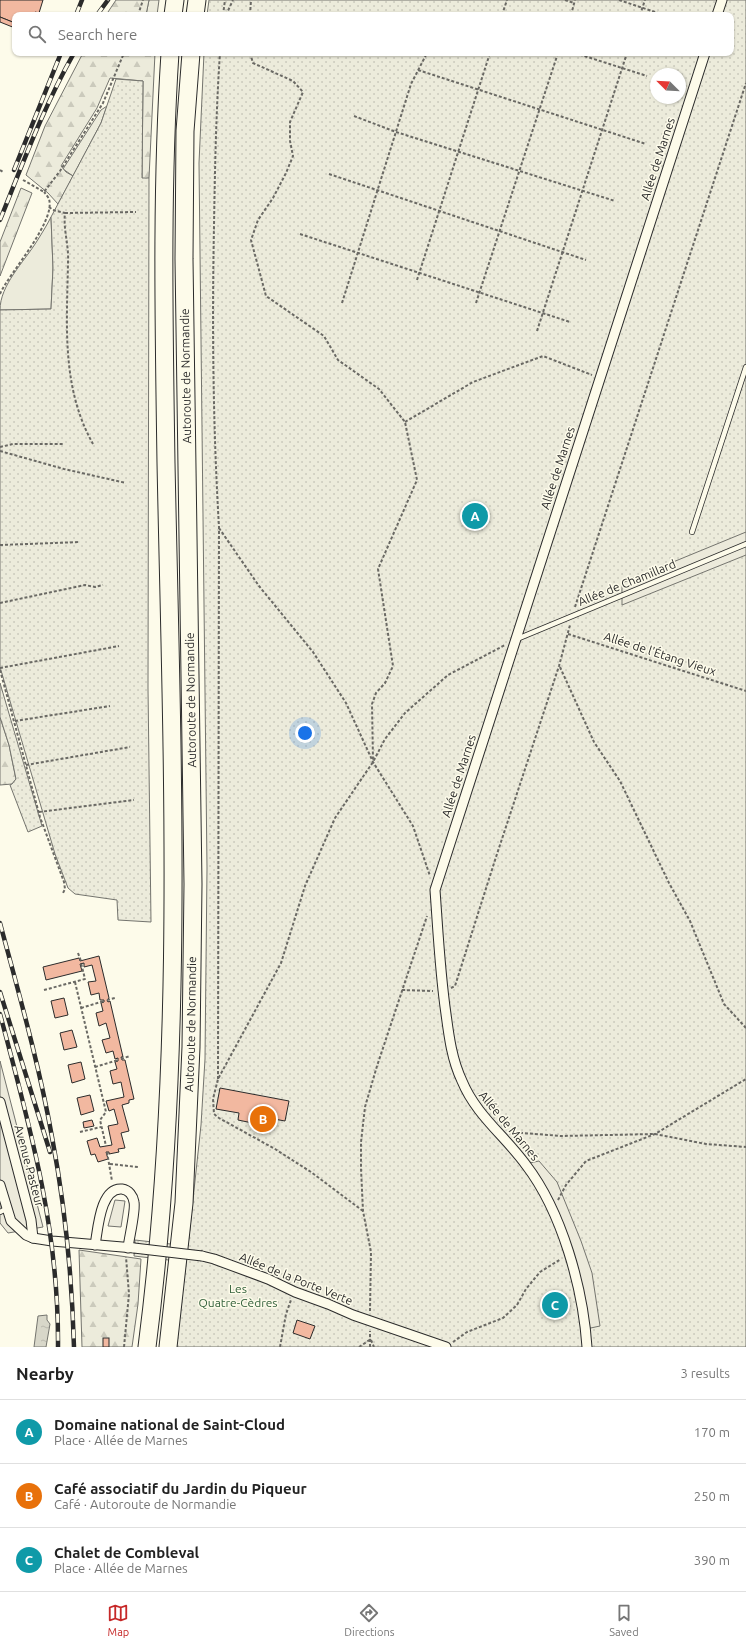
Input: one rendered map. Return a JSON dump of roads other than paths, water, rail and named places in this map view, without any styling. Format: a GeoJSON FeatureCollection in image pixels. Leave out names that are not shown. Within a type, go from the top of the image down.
{"type":"FeatureCollection","features":[{"type":"Feature","properties":{"kind":"highway"},"geometry":{"type":"LineString","coordinates":[[173,12],[175,0]]}},
{"type":"Feature","properties":{"kind":"highway"},"geometry":{"type":"LineString","coordinates":[[195,12],[197,0]]}},
{"type":"Feature","properties":{"kind":"highway","name":"Autoroute de Normandie"},"geometry":{"type":"LineString","coordinates":[[148,1347],[162,1197],[170,1043],[174,883],[163,258],[165,129],[170,56]]}},
{"type":"Feature","properties":{"kind":"highway","name":"Autoroute de Normandie"},"geometry":{"type":"LineString","coordinates":[[168,1347],[184,1203],[191,1047],[193,884],[184,259],[185,131],[191,56]]}},
{"type":"Feature","properties":{"kind":"street"},"geometry":{"type":"LineString","coordinates":[[718,12],[722,0]]}},
{"type":"Feature","properties":{"kind":"street","name":"Allée de Marnes"},"geometry":{"type":"LineString","coordinates":[[587,1347],[581,1301],[569,1254],[552,1210],[535,1177],[471,1102],[454,1061],[449,1039],[442,991],[435,890],[704,56]]}},
{"type":"Feature","properties":{"kind":"street","name":"Avenue Pasteur"},"geometry":{"type":"LineString","coordinates":[[0,1102],[32,1225],[33,1238]]}},
{"type":"Feature","properties":{"kind":"street"},"geometry":{"type":"LineString","coordinates":[[0,1185],[3,1210],[18,1229],[26,1235],[33,1238],[96,1245],[131,1248],[135,1203],[131,1194],[126,1190],[114,1190],[108,1195],[104,1205],[96,1245]]}},
{"type":"Feature","properties":{"kind":"street","name":"Allée de la Porte Verte"},"geometry":{"type":"LineString","coordinates":[[131,1248],[202,1256],[214,1259],[268,1279],[295,1292],[370,1321],[446,1347]]}},
{"type":"Feature","properties":{"kind":"lane"},"geometry":{"type":"LineString","coordinates":[[692,532],[746,366]]}},
{"type":"Feature","properties":{"kind":"lane","name":"Allée de Chamillard"},"geometry":{"type":"LineString","coordinates":[[515,640],[746,544]]}},
{"type":"Feature","properties":{"kind":"lane"},"geometry":{"type":"LineString","coordinates":[[18,1229],[27,1230],[32,1225]]}},
{"type":"Feature","properties":{"kind":"water"},"geometry":{"type":"Polygon","coordinates":[[[47,1315],[47,1320],[50,1324],[46,1347],[34,1347],[38,1316],[47,1315]]]}},
{"type":"Feature","properties":{"kind":"railway"},"geometry":{"type":"LineString","coordinates":[[77,12],[82,0]]}},
{"type":"Feature","properties":{"kind":"railway"},"geometry":{"type":"LineString","coordinates":[[99,12],[108,0]]}},
{"type":"Feature","properties":{"kind":"railway"},"geometry":{"type":"LineString","coordinates":[[14,170],[60,56]]}},
{"type":"Feature","properties":{"kind":"railway"},"geometry":{"type":"LineString","coordinates":[[0,220],[43,114],[72,56]]}},
{"type":"Feature","properties":{"kind":"railway"},"geometry":{"type":"LineString","coordinates":[[0,923],[35,1056],[57,1163],[72,1294],[74,1347]]}},
{"type":"Feature","properties":{"kind":"railway"},"geometry":{"type":"LineString","coordinates":[[0,992],[50,1152]]}},
{"type":"Feature","properties":{"kind":"railway"},"geometry":{"type":"LineString","coordinates":[[0,1014],[22,1097],[41,1179],[54,1261],[58,1347]]}},
{"type":"Feature","properties":{"kind":"place","name":"Domaine national de Saint-Cloud"},"geometry":{"type":"Point","coordinates":[475,516]}},
{"type":"Feature","properties":{"kind":"place","name":"Café associatif du Jardin du Piqueur"},"geometry":{"type":"Point","coordinates":[263,1119]}},
{"type":"Feature","properties":{"kind":"place","name":"Chalet de Combleval"},"geometry":{"type":"Point","coordinates":[555,1305]}},
{"type":"Feature","properties":{"kind":"park label","name":"Les Quatre-Cèdres"},"geometry":{"type":"Point","coordinates":[238,1296]}}]}
